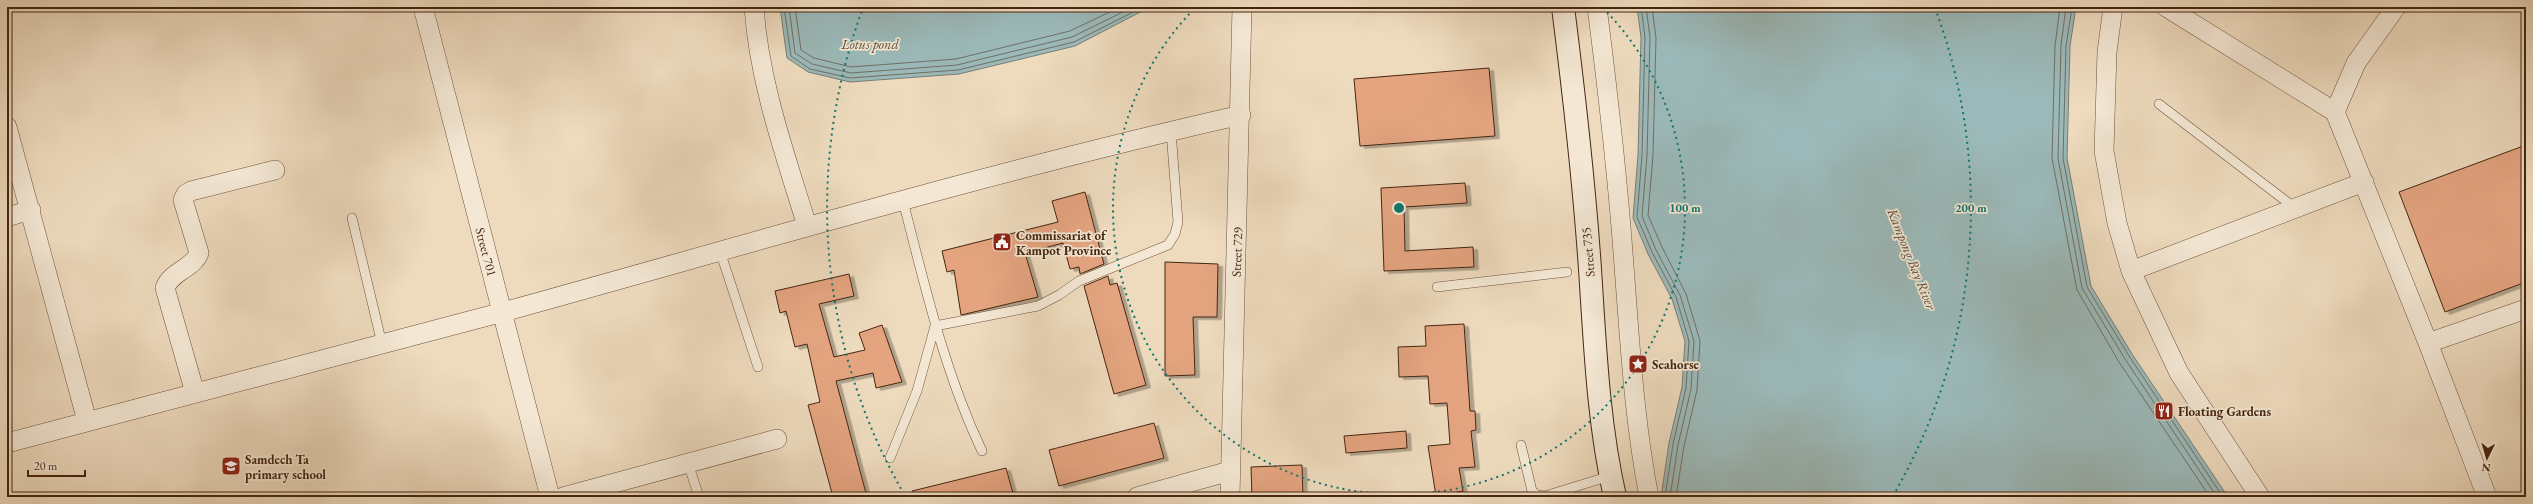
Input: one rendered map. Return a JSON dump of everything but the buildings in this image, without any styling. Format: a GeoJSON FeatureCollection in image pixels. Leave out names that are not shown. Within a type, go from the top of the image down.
{"type":"FeatureCollection","features":[{"type":"Feature","properties":{"kind":"street","name":"Street 701"},"geometry":{"type":"LineString","coordinates":[[423,7],[550,497]]}},
{"type":"Feature","properties":{"kind":"street"},"geometry":{"type":"LineString","coordinates":[[754,7],[756,35],[770,105],[807,226]]}},
{"type":"Feature","properties":{"kind":"street","name":"Street 729"},"geometry":{"type":"LineString","coordinates":[[1230,497],[1241,115],[1242,7]]}},
{"type":"Feature","properties":{"kind":"street","name":"Street 735"},"geometry":{"type":"LineString","coordinates":[[1563,7],[1577,121],[1586,270],[1594,351],[1612,487]]}},
{"type":"Feature","properties":{"kind":"street"},"geometry":{"type":"LineString","coordinates":[[1597,7],[1611,117],[1624,267],[1628,348],[1649,497]]}},
{"type":"Feature","properties":{"kind":"street"},"geometry":{"type":"LineString","coordinates":[[2113,7],[2107,52],[2104,151],[2117,223],[2131,271],[2179,373],[2260,497]]}},
{"type":"Feature","properties":{"kind":"street"},"geometry":{"type":"LineString","coordinates":[[2166,7],[2335,112],[2428,343],[2487,497]]}},
{"type":"Feature","properties":{"kind":"street"},"geometry":{"type":"LineString","coordinates":[[2335,112],[2356,63],[2396,7]]}},
{"type":"Feature","properties":{"kind":"street"},"geometry":{"type":"LineString","coordinates":[[7,443],[502,312],[807,226],[1171,131],[1241,115]]}},
{"type":"Feature","properties":{"kind":"street"},"geometry":{"type":"LineString","coordinates":[[7,126],[87,421]]}},
{"type":"Feature","properties":{"kind":"street"},"geometry":{"type":"LineString","coordinates":[[195,393],[165,288],[169,280],[196,260],[199,253],[183,200],[186,194],[190,192],[275,170]]}},
{"type":"Feature","properties":{"kind":"street"},"geometry":{"type":"LineString","coordinates":[[2131,271],[2364,182]]}},
{"type":"Feature","properties":{"kind":"street"},"geometry":{"type":"LineString","coordinates":[[7,217],[30,210]]}},
{"type":"Feature","properties":{"kind":"street"},"geometry":{"type":"LineString","coordinates":[[2428,343],[2526,309]]}},
{"type":"Feature","properties":{"kind":"street"},"geometry":{"type":"LineString","coordinates":[[564,497],[777,439]]}},
{"type":"Feature","properties":{"kind":"street"},"geometry":{"type":"LineString","coordinates":[[1138,497],[1230,471]]}},
{"type":"Feature","properties":{"kind":"lane"},"geometry":{"type":"LineString","coordinates":[[2159,104],[2295,208]]}},
{"type":"Feature","properties":{"kind":"lane"},"geometry":{"type":"LineString","coordinates":[[935,326],[1038,306],[1059,295],[1079,281],[1168,245],[1175,234],[1178,222],[1171,131]]}},
{"type":"Feature","properties":{"kind":"lane"},"geometry":{"type":"LineString","coordinates":[[903,201],[935,326],[959,402],[982,451]]}},
{"type":"Feature","properties":{"kind":"lane"},"geometry":{"type":"LineString","coordinates":[[352,218],[382,344]]}},
{"type":"Feature","properties":{"kind":"lane"},"geometry":{"type":"LineString","coordinates":[[720,251],[758,367]]}},
{"type":"Feature","properties":{"kind":"lane"},"geometry":{"type":"LineString","coordinates":[[1437,287],[1567,272]]}},
{"type":"Feature","properties":{"kind":"lane"},"geometry":{"type":"LineString","coordinates":[[890,458],[917,391],[935,326]]}},
{"type":"Feature","properties":{"kind":"lane"},"geometry":{"type":"LineString","coordinates":[[1521,445],[1532,491],[1537,495],[1545,496],[1612,487]]}},
{"type":"Feature","properties":{"kind":"lane"},"geometry":{"type":"LineString","coordinates":[[688,463],[699,497]]}},
{"type":"Feature","properties":{"kind":"water","name":"Lotus pond"},"geometry":{"type":"Polygon","coordinates":[[[780,7],[1150,7],[1075,46],[959,74],[850,82],[808,72],[787,58],[780,7]]]}},
{"type":"Feature","properties":{"kind":"water","name":"Kampong Bay River"},"geometry":{"type":"Polygon","coordinates":[[[1637,7],[2076,7],[2070,46],[2067,158],[2091,286],[2132,354],[2228,497],[1661,497],[1669,443],[1682,387],[1685,341],[1672,299],[1648,254],[1633,218],[1638,155],[1641,37],[1637,7]]]}},
{"type":"Feature","properties":{"kind":"place","name":"Commissariat of Kampot Province"},"geometry":{"type":"Point","coordinates":[1002,242]}},
{"type":"Feature","properties":{"kind":"place","name":"Seahorse"},"geometry":{"type":"Point","coordinates":[1638,364]}},
{"type":"Feature","properties":{"kind":"place","name":"Floating Gardens"},"geometry":{"type":"Point","coordinates":[2164,411]}},
{"type":"Feature","properties":{"kind":"place","name":"Samdech Ta primary school"},"geometry":{"type":"Point","coordinates":[231,466]}}]}
